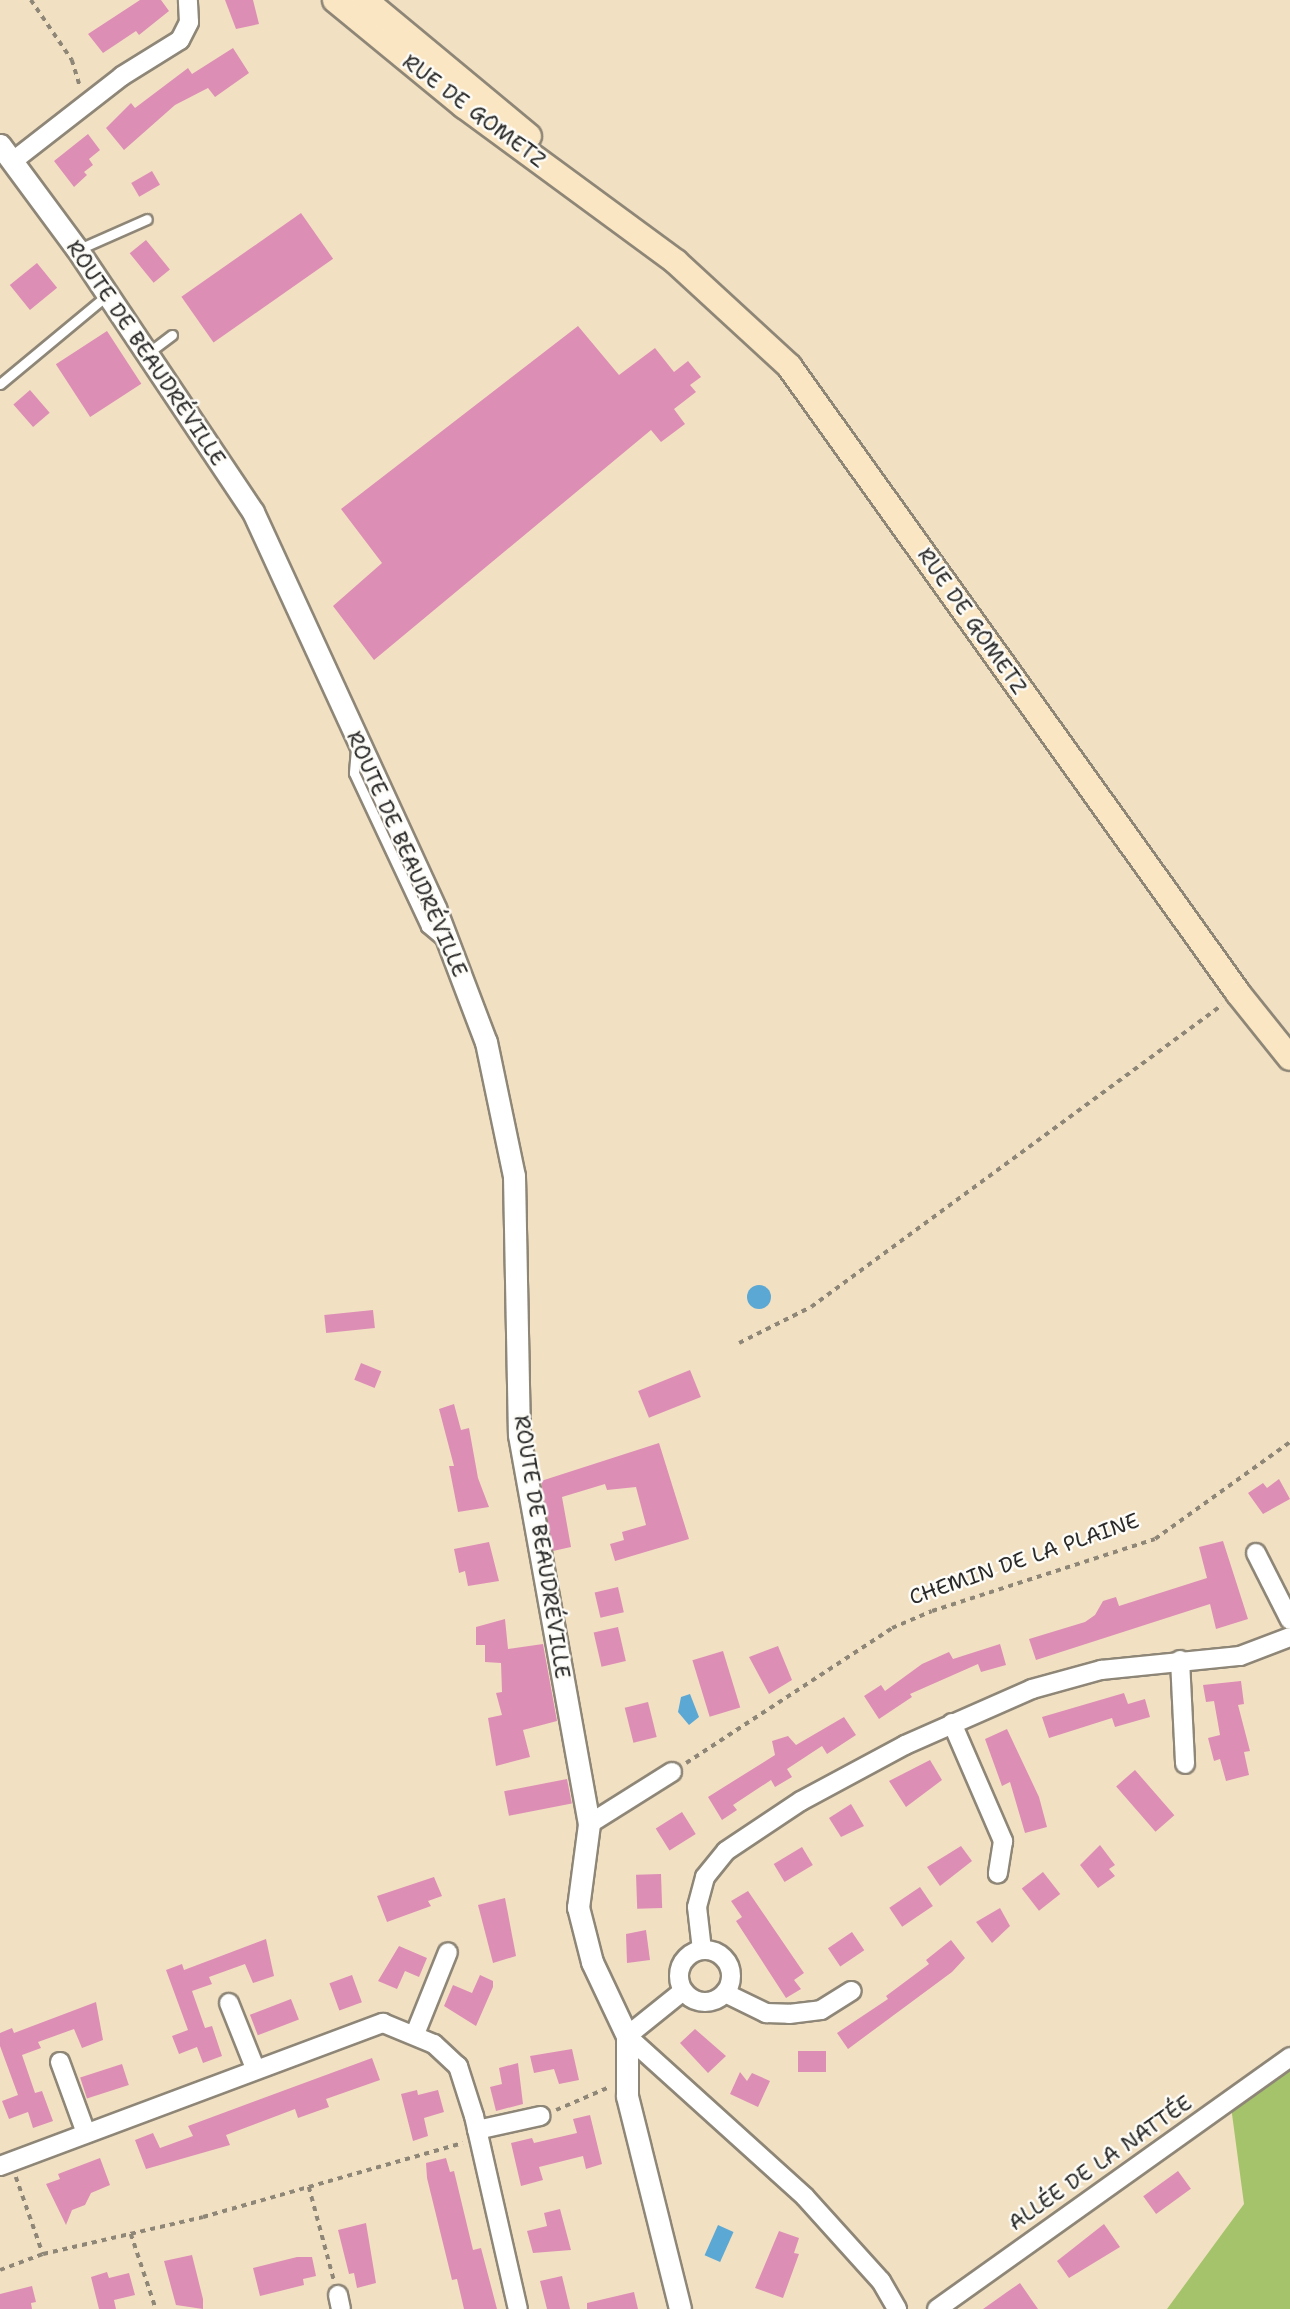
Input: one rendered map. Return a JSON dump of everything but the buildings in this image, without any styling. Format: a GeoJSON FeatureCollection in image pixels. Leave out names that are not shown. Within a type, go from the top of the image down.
{"type":"FeatureCollection","features":[{"type":"Feature","properties":{"kind":"main road","name":"RUE DE GOMETZ"},"geometry":{"type":"LineString","coordinates":[[335,0],[475,114],[618,216]]}},
{"type":"Feature","properties":{"kind":"main road","name":"RUE DE GOMETZ"},"geometry":{"type":"LineString","coordinates":[[365,0],[475,89],[618,216],[737,315],[789,366],[1238,993],[1290,1058]]}},
{"type":"Feature","properties":{"kind":"street"},"geometry":{"type":"LineString","coordinates":[[6,153],[180,40],[189,22],[188,0]]}},
{"type":"Feature","properties":{"kind":"street","name":"ROUTE DE BEAUDRÉVILLE"},"geometry":{"type":"LineString","coordinates":[[6,153],[77,249],[253,512],[450,946],[486,1042],[514,1176],[519,1434],[589,1824],[582,1860],[582,1926],[592,1962],[627,2036]]}},
{"type":"Feature","properties":{"kind":"street"},"geometry":{"type":"LineString","coordinates":[[1256,1553],[1290,1620]]}},
{"type":"Feature","properties":{"kind":"street"},"geometry":{"type":"LineString","coordinates":[[702,1950],[696,1907],[705,1877],[726,1851],[801,1801],[952,1723],[1032,1689],[1101,1670],[1240,1656],[1290,1637]]}},
{"type":"Feature","properties":{"kind":"street"},"geometry":{"type":"LineString","coordinates":[[1180,1660],[1185,1764]]}},
{"type":"Feature","properties":{"kind":"street"},"geometry":{"type":"LineString","coordinates":[[952,1723],[991,1805],[1003,1841],[998,1874]]}},
{"type":"Feature","properties":{"kind":"street"},"geometry":{"type":"LineString","coordinates":[[589,1824],[672,1772]]}},
{"type":"Feature","properties":{"kind":"street"},"geometry":{"type":"LineString","coordinates":[[683,1991],[681,1965],[702,1950],[720,1954],[731,1968],[726,1993]]}},
{"type":"Feature","properties":{"kind":"street"},"geometry":{"type":"LineString","coordinates":[[415,2034],[448,1952]]}},
{"type":"Feature","properties":{"kind":"street"},"geometry":{"type":"LineString","coordinates":[[627,2036],[683,1991]]}},
{"type":"Feature","properties":{"kind":"street"},"geometry":{"type":"LineString","coordinates":[[683,1991],[704,2002],[726,1993],[766,2013],[789,2014],[821,2010],[850,1992]]}},
{"type":"Feature","properties":{"kind":"street"},"geometry":{"type":"LineString","coordinates":[[229,2004],[255,2068]]}},
{"type":"Feature","properties":{"kind":"street"},"geometry":{"type":"LineString","coordinates":[[6,2164],[255,2068],[383,2023],[415,2034],[458,2066],[478,2134],[518,2309]]}},
{"type":"Feature","properties":{"kind":"street"},"geometry":{"type":"LineString","coordinates":[[627,2036],[627,2096],[680,2309]]}},
{"type":"Feature","properties":{"kind":"street"},"geometry":{"type":"LineString","coordinates":[[627,2036],[806,2197],[881,2281],[897,2309]]}},
{"type":"Feature","properties":{"kind":"street","name":"ALLÉE DE LA NATTÉE"},"geometry":{"type":"LineString","coordinates":[[937,2309],[1290,2057]]}},
{"type":"Feature","properties":{"kind":"street"},"geometry":{"type":"LineString","coordinates":[[60,2062],[86,2133]]}},
{"type":"Feature","properties":{"kind":"street"},"geometry":{"type":"LineString","coordinates":[[478,2134],[540,2116]]}},
{"type":"Feature","properties":{"kind":"lane"},"geometry":{"type":"LineString","coordinates":[[77,249],[146,219]]}},
{"type":"Feature","properties":{"kind":"lane"},"geometry":{"type":"LineString","coordinates":[[0,384],[108,295]]}},
{"type":"Feature","properties":{"kind":"lane"},"geometry":{"type":"LineString","coordinates":[[148,353],[172,335]]}},
{"type":"Feature","properties":{"kind":"path"},"geometry":{"type":"LineString","coordinates":[[31,0],[72,60],[87,102]]}},
{"type":"Feature","properties":{"kind":"path"},"geometry":{"type":"LineString","coordinates":[[739,1343],[811,1307],[1238,993]]}},
{"type":"Feature","properties":{"kind":"path","name":"CHEMIN DE LA PLAINE"},"geometry":{"type":"LineString","coordinates":[[672,1772],[892,1628],[932,1611],[1155,1539],[1290,1441]]}},
{"type":"Feature","properties":{"kind":"path"},"geometry":{"type":"LineString","coordinates":[[540,2116],[614,2085],[617,2094],[627,2096]]}},
{"type":"Feature","properties":{"kind":"path"},"geometry":{"type":"LineString","coordinates":[[0,2270],[43,2254],[309,2187],[478,2134]]}},
{"type":"Feature","properties":{"kind":"path"},"geometry":{"type":"LineString","coordinates":[[6,2164],[43,2254]]}},
{"type":"Feature","properties":{"kind":"path"},"geometry":{"type":"LineString","coordinates":[[309,2187],[339,2302]]}},
{"type":"Feature","properties":{"kind":"path"},"geometry":{"type":"LineString","coordinates":[[131,2234],[156,2309]]}},
{"type":"Feature","properties":{"kind":"green space"},"geometry":{"type":"Polygon","coordinates":[[[1290,2057],[1290,2309],[1167,2309],[1244,2204],[1230,2099],[1290,2057]]]}},
{"type":"Feature","properties":{"kind":"water"},"geometry":{"type":"Polygon","coordinates":[[[759,1285],[770,1292],[771,1297],[764,1308],[759,1309],[748,1302],[747,1297],[754,1286],[759,1285]]]}},
{"type":"Feature","properties":{"kind":"water"},"geometry":{"type":"Polygon","coordinates":[[[690,1694],[699,1717],[689,1725],[678,1712],[681,1697],[690,1694]]]}},
{"type":"Feature","properties":{"kind":"water"},"geometry":{"type":"Polygon","coordinates":[[[718,2225],[734,2232],[720,2262],[705,2255],[718,2225]]]}}]}
